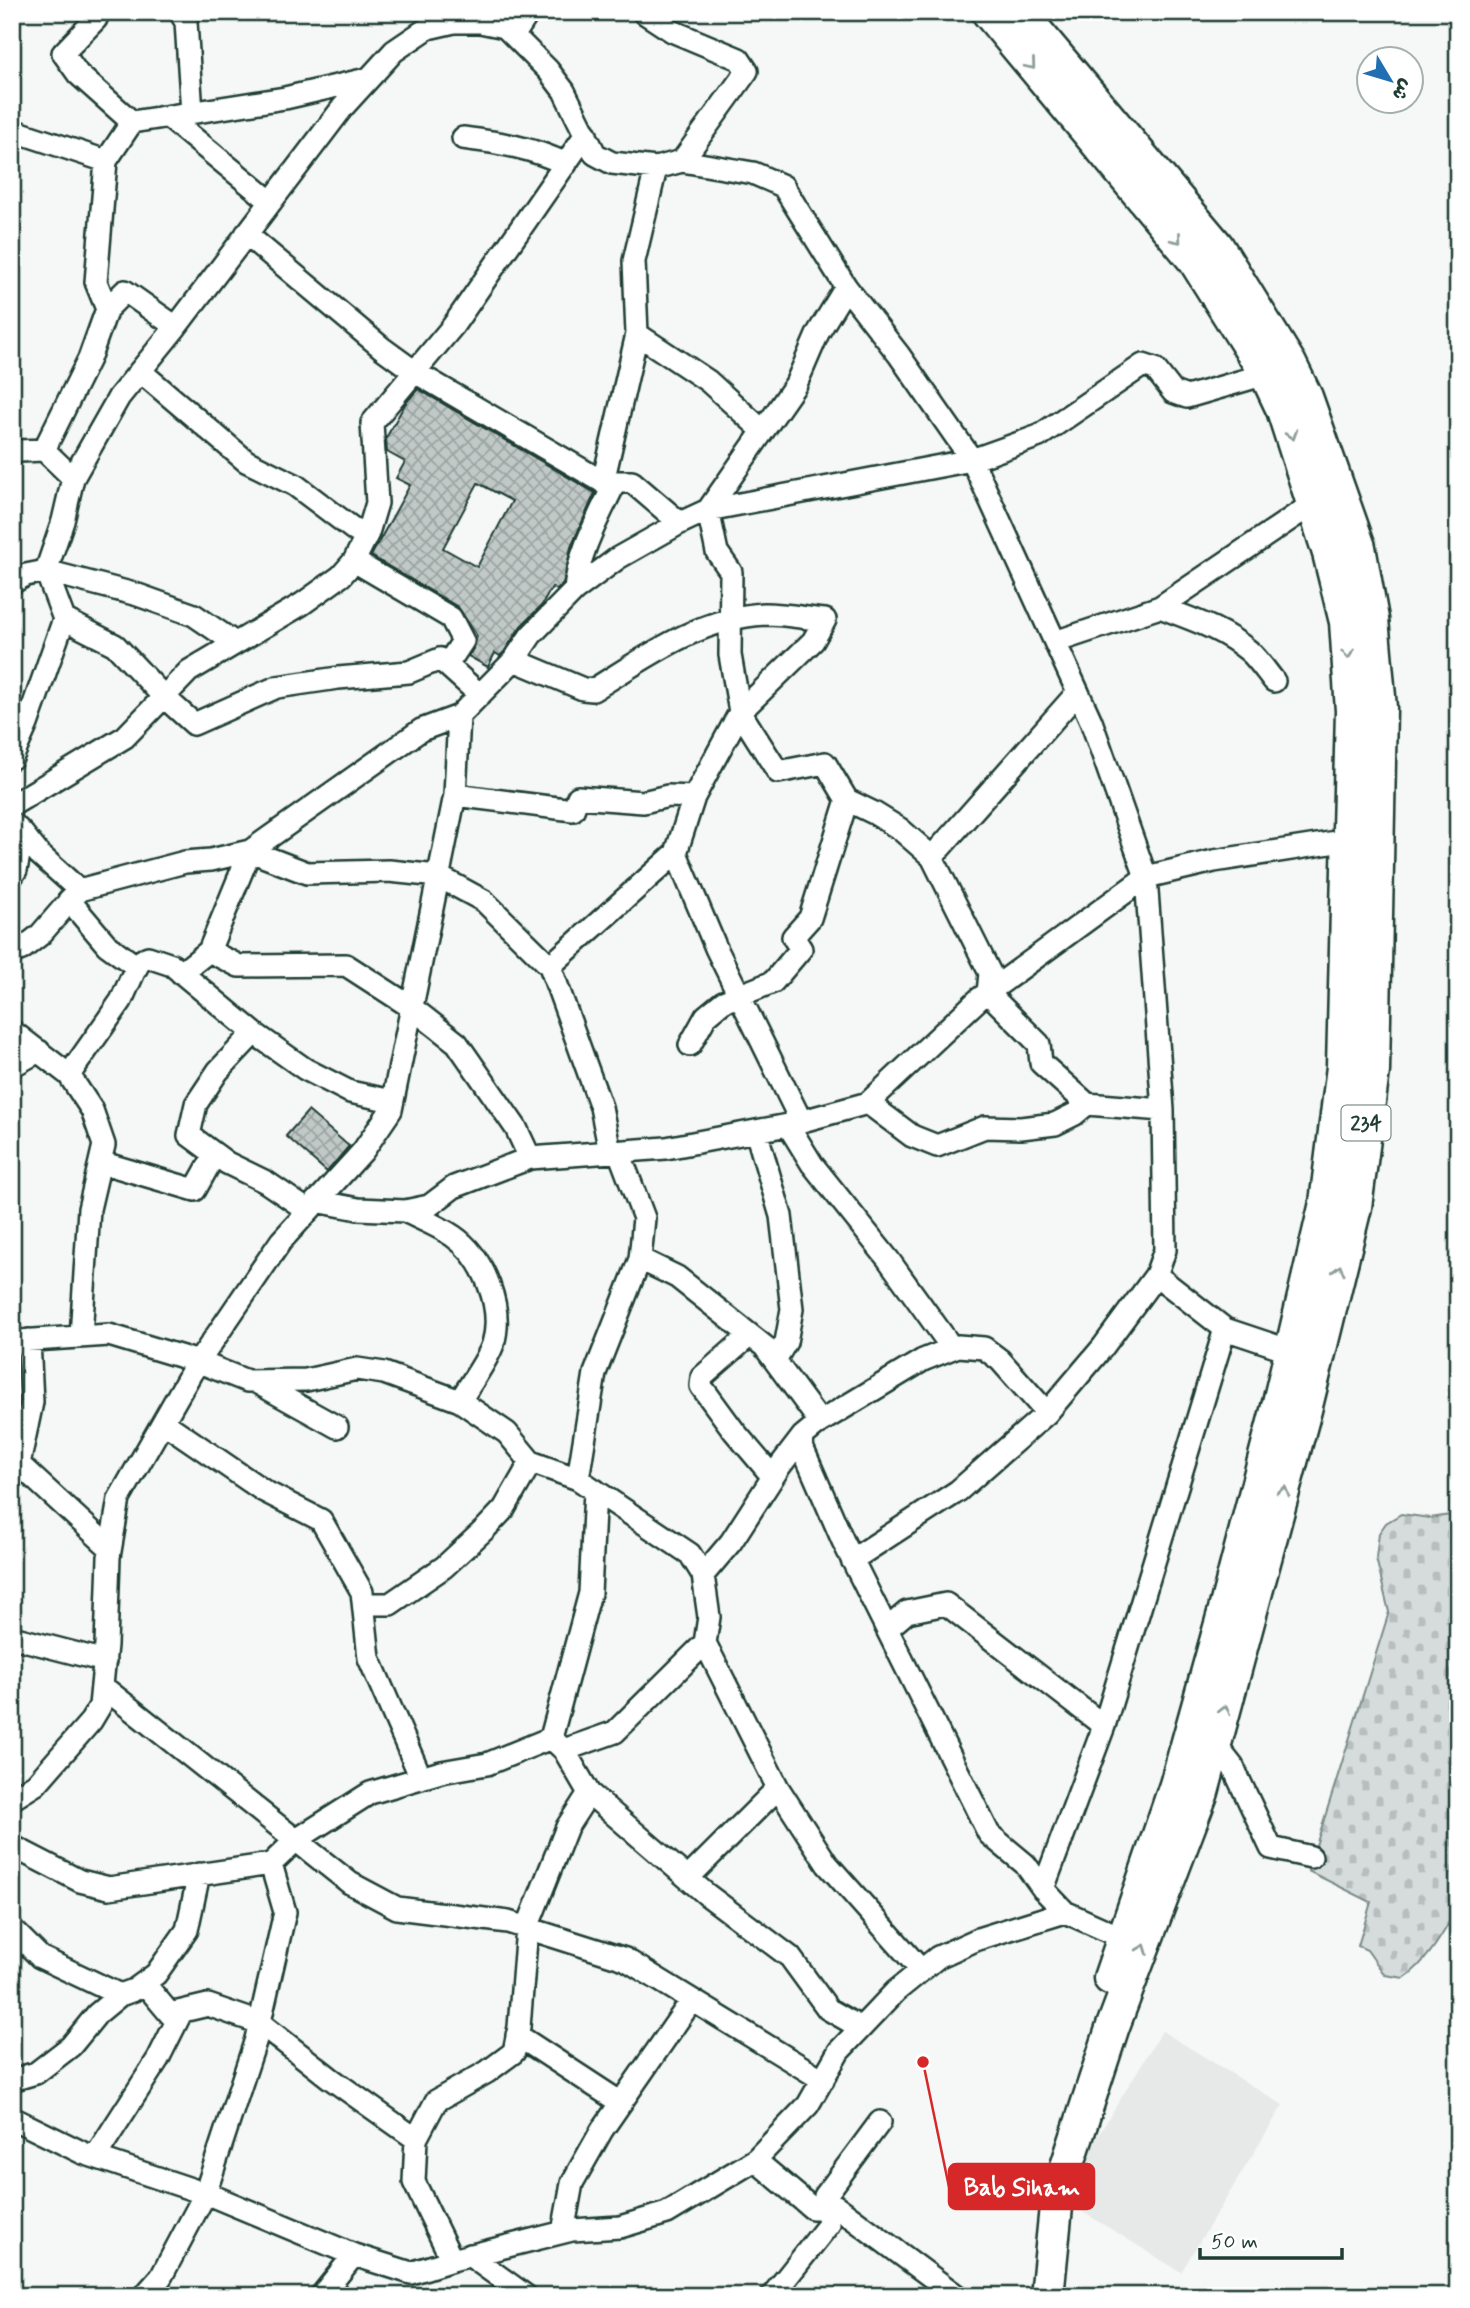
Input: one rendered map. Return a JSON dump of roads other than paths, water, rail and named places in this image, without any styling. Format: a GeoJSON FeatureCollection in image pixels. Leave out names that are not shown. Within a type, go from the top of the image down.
{"type":"FeatureCollection","features":[{"type":"Feature","properties":{"kind":"main road","name":"234"},"geometry":{"type":"LineString","coordinates":[[988,12],[1195,261],[1266,374],[1283,410],[1314,503],[1346,622],[1352,711],[1343,1067],[1326,1203],[1226,1606],[1176,1786],[1123,1938],[1041,2192],[1025,2296]]}},
{"type":"Feature","properties":{"kind":"main road","name":"234"},"geometry":{"type":"LineString","coordinates":[[1020,12],[1217,246],[1275,338],[1306,397],[1359,547],[1372,619],[1380,708],[1373,1071],[1355,1207],[1305,1410],[1202,1792],[1113,2026],[1056,2197],[1047,2296]]}},
{"type":"Feature","properties":{"kind":"street"},"geometry":{"type":"LineString","coordinates":[[90,12],[96,19],[63,53],[78,74],[132,122]]}},
{"type":"Feature","properties":{"kind":"street"},"geometry":{"type":"LineString","coordinates":[[180,12],[186,23],[192,113]]}},
{"type":"Feature","properties":{"kind":"street"},"geometry":{"type":"LineString","coordinates":[[514,35],[529,12]]}},
{"type":"Feature","properties":{"kind":"street"},"geometry":{"type":"LineString","coordinates":[[643,12],[673,31],[738,58],[747,71],[682,161]]}},
{"type":"Feature","properties":{"kind":"street"},"geometry":{"type":"LineString","coordinates":[[12,758],[27,724],[64,619],[46,571],[63,521],[73,478],[119,397],[176,327],[343,107],[394,51],[428,28],[451,17],[505,27],[564,91],[595,154],[612,163],[656,168],[682,161],[753,173],[783,186],[846,287],[899,355],[972,460],[1091,721],[1146,877],[1163,1110],[1164,1250],[1156,1275],[1103,1347],[1047,1413],[958,1490],[852,1560]]}},
{"type":"Feature","properties":{"kind":"street"},"geometry":{"type":"LineString","coordinates":[[107,309],[96,282],[106,162],[132,122],[285,98],[367,79]]}},
{"type":"Feature","properties":{"kind":"street"},"geometry":{"type":"LineString","coordinates":[[168,117],[271,202]]}},
{"type":"Feature","properties":{"kind":"street"},"geometry":{"type":"LineString","coordinates":[[12,130],[106,162]]}},
{"type":"Feature","properties":{"kind":"street"},"geometry":{"type":"LineString","coordinates":[[12,805],[125,737],[189,671],[302,604],[341,576],[354,561],[368,533],[377,503],[372,423],[453,326],[586,134]]}},
{"type":"Feature","properties":{"kind":"street"},"geometry":{"type":"LineString","coordinates":[[463,138],[513,144],[538,151],[566,164]]}},
{"type":"Feature","properties":{"kind":"street"},"geometry":{"type":"LineString","coordinates":[[603,482],[637,334],[634,261],[656,168]]}},
{"type":"Feature","properties":{"kind":"street"},"geometry":{"type":"LineString","coordinates":[[246,234],[382,348],[415,372],[603,482],[611,491],[594,526],[577,572],[575,590]]}},
{"type":"Feature","properties":{"kind":"street"},"geometry":{"type":"LineString","coordinates":[[846,287],[818,334],[796,384],[708,510],[717,552],[730,572],[730,655],[740,712],[778,772],[825,763],[847,800],[900,829],[932,857],[990,973],[988,993]]}},
{"type":"Feature","properties":{"kind":"street"},"geometry":{"type":"LineString","coordinates":[[44,450],[89,359],[107,309],[125,291],[176,327]]}},
{"type":"Feature","properties":{"kind":"street"},"geometry":{"type":"LineString","coordinates":[[637,334],[708,381],[763,431]]}},
{"type":"Feature","properties":{"kind":"street"},"geometry":{"type":"LineString","coordinates":[[12,953],[40,935],[74,895],[184,862],[211,860],[250,851],[421,730],[459,716],[514,660],[531,635],[575,590],[618,558],[708,510],[972,460],[1039,436],[1143,365],[1155,369],[1173,392],[1187,397],[1266,374]]}},
{"type":"Feature","properties":{"kind":"street"},"geometry":{"type":"LineString","coordinates":[[140,371],[246,461],[295,485],[356,531],[368,533]]}},
{"type":"Feature","properties":{"kind":"street"},"geometry":{"type":"LineString","coordinates":[[16,452],[44,450],[73,478]]}},
{"type":"Feature","properties":{"kind":"street"},"geometry":{"type":"LineString","coordinates":[[603,482],[632,482],[680,523]]}},
{"type":"Feature","properties":{"kind":"street"},"geometry":{"type":"LineString","coordinates":[[1055,642],[1160,607],[1314,503]]}},
{"type":"Feature","properties":{"kind":"street"},"geometry":{"type":"LineString","coordinates":[[354,561],[452,618],[463,641],[447,665]]}},
{"type":"Feature","properties":{"kind":"street"},"geometry":{"type":"LineString","coordinates":[[12,583],[26,575],[46,571],[138,595],[194,615],[235,643]]}},
{"type":"Feature","properties":{"kind":"street"},"geometry":{"type":"LineString","coordinates":[[1160,607],[1212,627],[1231,638],[1251,653],[1274,681]]}},
{"type":"Feature","properties":{"kind":"street"},"geometry":{"type":"LineString","coordinates":[[514,660],[583,689],[593,690],[673,641],[732,620],[766,614],[825,620],[813,641],[740,712],[694,797],[676,853],[550,966]]}},
{"type":"Feature","properties":{"kind":"street"},"geometry":{"type":"LineString","coordinates":[[64,619],[115,645],[163,696],[194,724],[277,688],[338,678],[409,672],[440,659],[480,695]]}},
{"type":"Feature","properties":{"kind":"street"},"geometry":{"type":"LineString","coordinates":[[932,857],[1077,692]]}},
{"type":"Feature","properties":{"kind":"street"},"geometry":{"type":"LineString","coordinates":[[12,1799],[36,1784],[91,1721],[100,1706],[105,1661],[110,1548],[119,1499],[199,1362],[281,1241],[363,1150],[391,1110],[455,795],[459,716]]}},
{"type":"Feature","properties":{"kind":"street"},"geometry":{"type":"LineString","coordinates":[[455,795],[573,810],[578,797],[643,802],[668,796],[694,797]]}},
{"type":"Feature","properties":{"kind":"street"},"geometry":{"type":"LineString","coordinates":[[690,1045],[706,1016],[723,1002],[773,982],[802,949],[793,937],[810,918],[847,800]]}},
{"type":"Feature","properties":{"kind":"street"},"geometry":{"type":"LineString","coordinates":[[12,876],[16,870],[18,828]]}},
{"type":"Feature","properties":{"kind":"street"},"geometry":{"type":"LineString","coordinates":[[18,828],[74,895],[107,945],[136,967]]}},
{"type":"Feature","properties":{"kind":"street"},"geometry":{"type":"LineString","coordinates":[[254,1033],[218,1071],[196,1104],[189,1135],[228,1163],[311,1205],[405,1211],[429,1206],[454,1187],[530,1158],[666,1148],[794,1123],[867,1102],[988,993],[1146,877],[1214,862],[1349,840]]}},
{"type":"Feature","properties":{"kind":"street"},"geometry":{"type":"LineString","coordinates":[[250,851],[307,873],[389,871],[438,876],[484,901],[550,966],[601,1107],[614,1152],[644,1218],[640,1259],[595,1373],[586,1485],[590,1593],[557,1744],[589,1793],[688,1878],[790,1957],[828,2010],[862,2028]]}},
{"type":"Feature","properties":{"kind":"street"},"geometry":{"type":"LineString","coordinates":[[181,973],[209,951],[250,851]]}},
{"type":"Feature","properties":{"kind":"street"},"geometry":{"type":"LineString","coordinates":[[676,853],[812,1164],[888,1259],[952,1348]]}},
{"type":"Feature","properties":{"kind":"street"},"geometry":{"type":"LineString","coordinates":[[209,951],[239,966],[346,965],[411,1007],[457,1043],[516,1128],[530,1158]]}},
{"type":"Feature","properties":{"kind":"street"},"geometry":{"type":"LineString","coordinates":[[69,1075],[121,1001],[138,963],[148,957],[172,965],[254,1033],[305,1069],[350,1092],[393,1101]]}},
{"type":"Feature","properties":{"kind":"street"},"geometry":{"type":"LineString","coordinates":[[988,993],[1039,1044],[1041,1063],[1087,1104],[1163,1110]]}},
{"type":"Feature","properties":{"kind":"street"},"geometry":{"type":"LineString","coordinates":[[12,1031],[69,1075],[92,1110],[104,1145],[89,1209],[81,1337]]}},
{"type":"Feature","properties":{"kind":"street"},"geometry":{"type":"LineString","coordinates":[[12,1066],[39,1051]]}},
{"type":"Feature","properties":{"kind":"street"},"geometry":{"type":"LineString","coordinates":[[867,1102],[912,1136],[937,1146],[985,1127],[1021,1128],[1055,1124],[1075,1114],[1087,1104]]}},
{"type":"Feature","properties":{"kind":"street"},"geometry":{"type":"LineString","coordinates":[[756,1131],[781,1216],[792,1309],[786,1342],[775,1360]]}},
{"type":"Feature","properties":{"kind":"street"},"geometry":{"type":"LineString","coordinates":[[100,1162],[195,1190],[215,1154]]}},
{"type":"Feature","properties":{"kind":"street"},"geometry":{"type":"LineString","coordinates":[[405,1211],[454,1237],[474,1257],[485,1278],[496,1310],[493,1344],[460,1401]]}},
{"type":"Feature","properties":{"kind":"street"},"geometry":{"type":"LineString","coordinates":[[640,1259],[677,1277],[764,1346],[820,1422]]}},
{"type":"Feature","properties":{"kind":"street"},"geometry":{"type":"LineString","coordinates":[[1156,1275],[1225,1329],[1291,1351]]}},
{"type":"Feature","properties":{"kind":"street"},"geometry":{"type":"LineString","coordinates":[[1043,1889],[1104,1726],[1225,1329]]}},
{"type":"Feature","properties":{"kind":"street"},"geometry":{"type":"LineString","coordinates":[[110,1548],[23,1468],[18,1469],[32,1402],[21,1339],[109,1335],[199,1362],[247,1381],[306,1380],[357,1368],[384,1373],[460,1401],[507,1433],[531,1462],[586,1485],[690,1554],[703,1575],[709,1617],[705,1643],[778,1788],[827,1864],[921,1970]]}},
{"type":"Feature","properties":{"kind":"street"},"geometry":{"type":"LineString","coordinates":[[750,1335],[702,1377],[701,1386],[773,1477]]}},
{"type":"Feature","properties":{"kind":"street"},"geometry":{"type":"LineString","coordinates":[[703,1575],[731,1542],[803,1436],[820,1422],[923,1360],[958,1346],[984,1348],[1000,1360],[1047,1413]]}},
{"type":"Feature","properties":{"kind":"street"},"geometry":{"type":"LineString","coordinates":[[254,1381],[337,1427]]}},
{"type":"Feature","properties":{"kind":"street"},"geometry":{"type":"LineString","coordinates":[[163,1422],[264,1491],[321,1520],[362,1592],[369,1658],[421,1778]]}},
{"type":"Feature","properties":{"kind":"street"},"geometry":{"type":"LineString","coordinates":[[803,1436],[802,1447],[852,1560],[989,1834],[1025,1864],[1043,1889],[1065,1912],[1123,1938]]}},
{"type":"Feature","properties":{"kind":"street"},"geometry":{"type":"LineString","coordinates":[[364,1604],[390,1604],[444,1567],[503,1509],[531,1462]]}},
{"type":"Feature","properties":{"kind":"street"},"geometry":{"type":"LineString","coordinates":[[887,1629],[907,1612],[946,1604],[1104,1726]]}},
{"type":"Feature","properties":{"kind":"street"},"geometry":{"type":"LineString","coordinates":[[12,1637],[105,1661]]}},
{"type":"Feature","properties":{"kind":"street"},"geometry":{"type":"LineString","coordinates":[[12,1846],[80,1881],[109,1888],[271,1864],[296,1840],[370,1793],[441,1772],[487,1764],[557,1744],[615,1732],[705,1643]]}},
{"type":"Feature","properties":{"kind":"street"},"geometry":{"type":"LineString","coordinates":[[102,1686],[350,1883],[397,1908],[508,1923],[625,1959],[822,2080]]}},
{"type":"Feature","properties":{"kind":"street"},"geometry":{"type":"LineString","coordinates":[[1215,1744],[1233,1767],[1271,1848],[1311,1857]]}},
{"type":"Feature","properties":{"kind":"street"},"geometry":{"type":"LineString","coordinates":[[688,1878],[778,1788]]}},
{"type":"Feature","properties":{"kind":"street"},"geometry":{"type":"LineString","coordinates":[[526,2296],[461,2258],[414,2182],[416,2139],[436,2101],[514,2052],[527,1928],[567,1827],[589,1793]]}},
{"type":"Feature","properties":{"kind":"street"},"geometry":{"type":"LineString","coordinates":[[144,2296],[160,2277],[205,2194],[260,2023],[285,1912],[271,1864]]}},
{"type":"Feature","properties":{"kind":"street"},"geometry":{"type":"LineString","coordinates":[[12,2080],[36,2073],[71,2046],[97,2014],[156,1974],[187,1930],[199,1874]]}},
{"type":"Feature","properties":{"kind":"street"},"geometry":{"type":"LineString","coordinates":[[12,2118],[95,2157],[205,2194],[354,2255],[411,2273],[562,2232],[620,2227],[667,2213],[755,2160],[808,2105],[839,2052],[896,1991],[938,1957],[978,1939],[1065,1912]]}},
{"type":"Feature","properties":{"kind":"street"},"geometry":{"type":"LineString","coordinates":[[12,1929],[40,1957],[120,1996]]}},
{"type":"Feature","properties":{"kind":"street"},"geometry":{"type":"LineString","coordinates":[[144,1983],[170,2014],[208,2004],[260,2023],[330,2078],[416,2139]]}},
{"type":"Feature","properties":{"kind":"street"},"geometry":{"type":"LineString","coordinates":[[562,2232],[572,2183],[602,2130],[692,2000]]}},
{"type":"Feature","properties":{"kind":"street"},"geometry":{"type":"LineString","coordinates":[[95,2157],[158,2059],[182,2011]]}},
{"type":"Feature","properties":{"kind":"street"},"geometry":{"type":"LineString","coordinates":[[517,2035],[621,2103]]}},
{"type":"Feature","properties":{"kind":"street"},"geometry":{"type":"LineString","coordinates":[[772,2296],[830,2224],[825,2196],[880,2122]]}},
{"type":"Feature","properties":{"kind":"street"},"geometry":{"type":"LineString","coordinates":[[755,2160],[812,2208],[836,2206],[952,2295]]}},
{"type":"Feature","properties":{"kind":"street"},"geometry":{"type":"LineString","coordinates":[[321,2296],[354,2255]]}},
{"type":"Feature","properties":{"kind":"place","name":"Bab Siham"},"geometry":{"type":"Point","coordinates":[923,2062]}}]}
